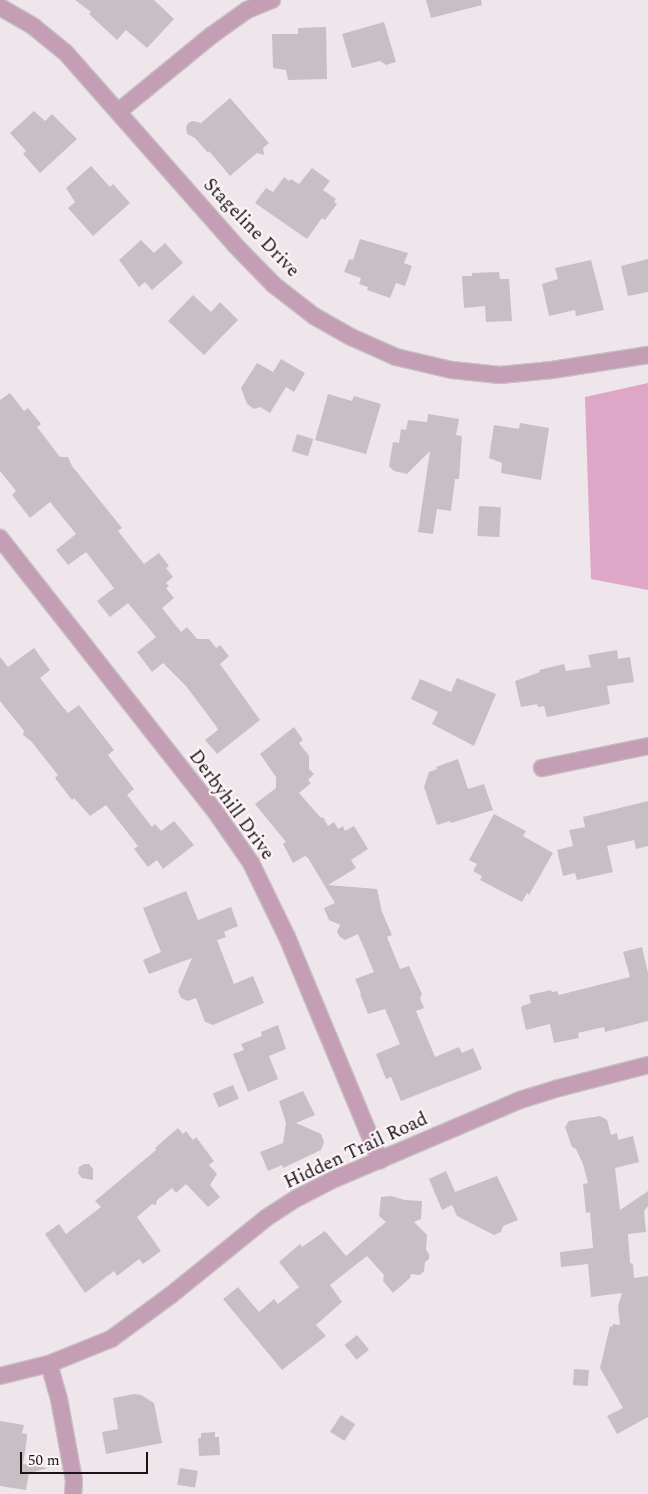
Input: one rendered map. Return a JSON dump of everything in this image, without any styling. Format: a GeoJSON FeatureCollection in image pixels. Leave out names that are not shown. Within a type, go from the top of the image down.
{"type":"FeatureCollection","features":[{"type":"Feature","properties":{"kind":"street"},"geometry":{"type":"LineString","coordinates":[[119,111],[212,35],[247,10],[272,0]]}},
{"type":"Feature","properties":{"kind":"street","name":"Stageline Drive"},"geometry":{"type":"LineString","coordinates":[[0,7],[34,27],[65,52],[119,111],[234,244],[274,285],[314,316],[351,337],[396,357],[452,370],[500,374],[552,370],[648,355]]}},
{"type":"Feature","properties":{"kind":"street","name":"Derbyhill Drive"},"geometry":{"type":"LineString","coordinates":[[0,538],[217,814],[251,863],[287,937],[380,1160]]}},
{"type":"Feature","properties":{"kind":"street"},"geometry":{"type":"LineString","coordinates":[[542,768],[648,746]]}},
{"type":"Feature","properties":{"kind":"street","name":"Hidden Trail Road"},"geometry":{"type":"LineString","coordinates":[[0,1376],[49,1364],[111,1339],[171,1295],[266,1218],[297,1198],[330,1181],[520,1100],[648,1065]]}},
{"type":"Feature","properties":{"kind":"street"},"geometry":{"type":"LineString","coordinates":[[49,1364],[59,1399],[74,1481],[73,1494]]}},
{"type":"Feature","properties":{"kind":"shaded area"},"geometry":{"type":"Polygon","coordinates":[[[648,383],[648,590],[591,579],[585,397],[648,383]]]}},
{"type":"Feature","properties":{"kind":"building"},"geometry":{"type":"Polygon","coordinates":[[[75,0],[154,0],[174,19],[147,48],[126,30],[117,40],[89,14],[91,12],[75,0]]]}},
{"type":"Feature","properties":{"kind":"building"},"geometry":{"type":"Polygon","coordinates":[[[426,0],[481,0],[482,5],[431,18],[426,0]]]}},
{"type":"Feature","properties":{"kind":"building"},"geometry":{"type":"Polygon","coordinates":[[[384,22],[396,62],[386,65],[380,61],[352,68],[342,34],[384,22]]]}},
{"type":"Feature","properties":{"kind":"building"},"geometry":{"type":"Polygon","coordinates":[[[326,27],[327,79],[288,80],[286,70],[273,68],[272,34],[298,34],[298,28],[326,27]]]}},
{"type":"Feature","properties":{"kind":"building"},"geometry":{"type":"Polygon","coordinates":[[[230,98],[269,143],[263,148],[264,155],[257,153],[230,176],[209,151],[208,153],[195,138],[187,134],[186,128],[188,123],[193,121],[201,123],[230,98]]]}},
{"type":"Feature","properties":{"kind":"building"},"geometry":{"type":"Polygon","coordinates":[[[34,111],[45,121],[52,114],[77,139],[40,173],[23,154],[26,151],[10,133],[34,111]]]}},
{"type":"Feature","properties":{"kind":"building"},"geometry":{"type":"Polygon","coordinates":[[[91,166],[110,187],[113,184],[130,203],[93,236],[68,208],[75,202],[66,188],[91,166]]]}},
{"type":"Feature","properties":{"kind":"building"},"geometry":{"type":"Polygon","coordinates":[[[312,168],[330,181],[323,190],[336,199],[334,202],[337,204],[325,220],[322,218],[307,239],[255,203],[266,188],[273,192],[284,177],[289,181],[291,179],[299,184],[312,168]]]}},
{"type":"Feature","properties":{"kind":"building"},"geometry":{"type":"Polygon","coordinates":[[[360,239],[408,253],[404,263],[412,266],[405,286],[396,283],[390,298],[367,290],[368,287],[359,284],[361,278],[344,272],[349,259],[353,260],[360,239]]]}},
{"type":"Feature","properties":{"kind":"building"},"geometry":{"type":"Polygon","coordinates":[[[141,240],[154,253],[165,243],[183,263],[152,290],[145,282],[139,287],[119,260],[141,240]]]}},
{"type":"Feature","properties":{"kind":"building"},"geometry":{"type":"Polygon","coordinates":[[[648,259],[648,292],[628,296],[621,266],[648,259]]]}},
{"type":"Feature","properties":{"kind":"building"},"geometry":{"type":"Polygon","coordinates":[[[591,260],[604,310],[576,316],[575,310],[549,316],[542,284],[558,279],[555,268],[591,260]]]}},
{"type":"Feature","properties":{"kind":"building"},"geometry":{"type":"Polygon","coordinates":[[[499,272],[500,279],[509,279],[512,321],[486,322],[485,306],[464,308],[462,276],[472,276],[472,273],[499,272]]]}},
{"type":"Feature","properties":{"kind":"building"},"geometry":{"type":"Polygon","coordinates":[[[193,295],[211,312],[220,302],[238,320],[204,355],[168,321],[193,295]]]}},
{"type":"Feature","properties":{"kind":"building"},"geometry":{"type":"Polygon","coordinates":[[[281,359],[305,373],[294,392],[286,387],[270,413],[260,407],[254,409],[247,404],[241,388],[257,363],[273,372],[281,359]]]}},
{"type":"Feature","properties":{"kind":"building"},"geometry":{"type":"Polygon","coordinates":[[[10,393],[24,411],[28,408],[41,424],[37,427],[60,457],[68,457],[72,466],[122,528],[118,531],[144,564],[159,553],[169,566],[166,568],[173,577],[166,583],[169,586],[166,588],[174,598],[162,608],[181,632],[187,627],[197,639],[209,639],[216,648],[220,645],[229,656],[220,664],[260,720],[217,754],[205,740],[218,730],[186,686],[163,663],[152,672],[137,652],[156,637],[128,603],[110,617],[97,601],[114,588],[86,552],[68,565],[56,550],[76,534],[50,502],[30,518],[12,495],[16,491],[0,471],[0,400],[10,393]]]}},
{"type":"Feature","properties":{"kind":"building"},"geometry":{"type":"Polygon","coordinates":[[[328,394],[352,401],[354,396],[381,404],[366,454],[315,440],[328,394]]]}},
{"type":"Feature","properties":{"kind":"building"},"geometry":{"type":"Polygon","coordinates":[[[428,414],[459,419],[456,435],[462,436],[459,479],[455,479],[451,511],[437,509],[433,534],[418,532],[430,451],[407,474],[394,471],[389,466],[393,442],[399,443],[401,429],[406,430],[408,420],[427,422],[428,414]]]}},
{"type":"Feature","properties":{"kind":"building"},"geometry":{"type":"Polygon","coordinates":[[[520,423],[549,428],[541,480],[501,473],[502,463],[489,458],[494,425],[519,429],[520,423]]]}},
{"type":"Feature","properties":{"kind":"building"},"geometry":{"type":"Polygon","coordinates":[[[297,434],[313,439],[308,456],[292,451],[297,434]]]}},
{"type":"Feature","properties":{"kind":"building"},"geometry":{"type":"Polygon","coordinates":[[[479,506],[501,507],[499,537],[477,536],[479,506]]]}},
{"type":"Feature","properties":{"kind":"building"},"geometry":{"type":"Polygon","coordinates":[[[34,648],[50,670],[40,678],[68,713],[79,705],[114,750],[108,755],[134,789],[127,795],[152,827],[155,824],[161,831],[174,821],[194,845],[163,869],[157,860],[148,867],[134,849],[138,846],[106,805],[90,816],[74,798],[72,800],[55,778],[58,775],[31,741],[23,735],[24,731],[0,701],[0,657],[8,667],[34,648]]]}},
{"type":"Feature","properties":{"kind":"building"},"geometry":{"type":"Polygon","coordinates":[[[617,650],[618,659],[630,657],[634,682],[607,686],[610,704],[547,717],[544,706],[538,707],[537,704],[521,707],[515,681],[540,672],[539,670],[564,664],[566,671],[591,667],[588,655],[617,650]]]}},
{"type":"Feature","properties":{"kind":"building"},"geometry":{"type":"Polygon","coordinates":[[[457,678],[496,694],[474,746],[432,724],[438,712],[411,699],[420,679],[451,692],[457,678]]]}},
{"type":"Feature","properties":{"kind":"building"},"geometry":{"type":"Polygon","coordinates":[[[294,727],[303,740],[299,743],[309,756],[309,769],[314,774],[308,780],[311,783],[299,793],[321,818],[323,817],[328,826],[334,822],[338,829],[343,826],[345,831],[354,826],[368,849],[351,860],[356,868],[328,885],[377,889],[382,912],[392,935],[387,937],[400,969],[409,966],[422,994],[420,998],[424,1008],[416,1011],[435,1057],[459,1047],[462,1053],[473,1048],[482,1069],[401,1101],[391,1077],[386,1079],[376,1054],[400,1044],[385,1009],[368,1014],[360,994],[355,979],[374,972],[358,934],[345,940],[340,937],[337,932],[340,925],[329,920],[324,908],[335,903],[308,858],[305,856],[293,863],[283,844],[286,842],[255,804],[276,788],[276,777],[260,754],[294,727]]]}},
{"type":"Feature","properties":{"kind":"building"},"geometry":{"type":"Polygon","coordinates":[[[458,759],[468,789],[484,784],[493,810],[451,823],[450,821],[437,825],[424,787],[429,772],[437,769],[436,767],[458,759]]]}},
{"type":"Feature","properties":{"kind":"building"},"geometry":{"type":"Polygon","coordinates":[[[648,801],[648,846],[636,849],[634,840],[607,846],[613,872],[577,880],[575,873],[563,876],[557,850],[573,846],[569,830],[585,827],[583,817],[648,801]]]}},
{"type":"Feature","properties":{"kind":"building"},"geometry":{"type":"Polygon","coordinates":[[[494,814],[526,831],[523,836],[553,853],[529,895],[527,893],[522,902],[480,880],[482,876],[473,871],[477,864],[469,860],[494,814]]]}},
{"type":"Feature","properties":{"kind":"building"},"geometry":{"type":"Polygon","coordinates":[[[186,891],[198,920],[231,907],[238,926],[224,932],[226,937],[217,940],[234,984],[253,976],[264,1003],[213,1025],[205,1022],[196,998],[188,1001],[181,998],[178,991],[192,958],[149,974],[143,960],[161,952],[143,908],[186,891]]]}},
{"type":"Feature","properties":{"kind":"building"},"geometry":{"type":"Polygon","coordinates":[[[642,947],[648,973],[648,1021],[605,1032],[604,1027],[578,1033],[579,1038],[554,1043],[550,1024],[526,1030],[521,1008],[531,1003],[529,995],[551,990],[552,992],[557,991],[559,995],[630,977],[623,952],[642,947]]]}},
{"type":"Feature","properties":{"kind":"building"},"geometry":{"type":"Polygon","coordinates":[[[278,1025],[286,1049],[269,1056],[278,1079],[248,1092],[233,1054],[244,1050],[241,1044],[262,1036],[261,1032],[278,1025]]]}},
{"type":"Feature","properties":{"kind":"building"},"geometry":{"type":"Polygon","coordinates":[[[233,1085],[239,1099],[219,1107],[213,1094],[233,1085]]]}},
{"type":"Feature","properties":{"kind":"building"},"geometry":{"type":"Polygon","coordinates":[[[303,1091],[315,1115],[296,1123],[321,1134],[324,1142],[321,1150],[283,1168],[282,1165],[268,1171],[260,1152],[283,1143],[286,1123],[279,1101],[303,1091]]]}},
{"type":"Feature","properties":{"kind":"building"},"geometry":{"type":"Polygon","coordinates":[[[600,1116],[607,1120],[611,1135],[617,1133],[618,1140],[633,1136],[639,1162],[615,1168],[620,1210],[648,1191],[648,1206],[644,1211],[646,1232],[628,1234],[630,1263],[633,1264],[634,1278],[648,1276],[648,1417],[617,1434],[607,1416],[623,1408],[600,1368],[610,1326],[612,1327],[613,1324],[620,1325],[618,1306],[622,1293],[591,1297],[588,1264],[561,1267],[560,1252],[593,1248],[590,1212],[586,1213],[583,1184],[588,1183],[583,1164],[576,1149],[572,1147],[565,1127],[569,1121],[600,1116]]]}},
{"type":"Feature","properties":{"kind":"building"},"geometry":{"type":"Polygon","coordinates":[[[178,1128],[183,1134],[186,1131],[193,1140],[196,1137],[214,1161],[209,1165],[217,1174],[210,1185],[220,1197],[208,1207],[186,1184],[176,1193],[172,1188],[157,1200],[156,1205],[152,1204],[137,1217],[161,1251],[143,1264],[139,1259],[117,1276],[114,1271],[85,1293],[45,1234],[59,1224],[66,1234],[101,1207],[95,1201],[156,1150],[155,1148],[178,1128]]]}},
{"type":"Feature","properties":{"kind":"building"},"geometry":{"type":"Polygon","coordinates":[[[89,1164],[93,1169],[93,1180],[82,1178],[78,1173],[79,1167],[89,1164]]]}},
{"type":"Feature","properties":{"kind":"building"},"geometry":{"type":"Polygon","coordinates":[[[446,1171],[455,1192],[497,1176],[518,1220],[503,1226],[501,1232],[494,1235],[457,1216],[452,1205],[442,1210],[429,1179],[446,1171]]]}},
{"type":"Feature","properties":{"kind":"building"},"geometry":{"type":"Polygon","coordinates":[[[391,1196],[405,1200],[422,1201],[421,1219],[414,1222],[427,1235],[426,1250],[429,1254],[429,1259],[425,1262],[424,1271],[420,1275],[411,1274],[410,1278],[393,1293],[383,1281],[384,1275],[367,1256],[330,1285],[342,1302],[316,1325],[326,1336],[282,1370],[223,1299],[238,1287],[259,1312],[274,1299],[278,1304],[299,1287],[279,1262],[300,1244],[302,1247],[325,1231],[346,1256],[386,1222],[379,1216],[381,1197],[391,1196]]]}},
{"type":"Feature","properties":{"kind":"building"},"geometry":{"type":"Polygon","coordinates":[[[357,1335],[369,1350],[357,1360],[345,1345],[357,1335]]]}},
{"type":"Feature","properties":{"kind":"building"},"geometry":{"type":"Polygon","coordinates":[[[574,1369],[589,1370],[588,1386],[573,1385],[574,1369]]]}},
{"type":"Feature","properties":{"kind":"building"},"geometry":{"type":"Polygon","coordinates":[[[134,1394],[141,1395],[154,1403],[162,1443],[106,1454],[102,1432],[118,1429],[113,1398],[134,1394]]]}},
{"type":"Feature","properties":{"kind":"building"},"geometry":{"type":"Polygon","coordinates":[[[341,1415],[355,1424],[344,1441],[330,1432],[341,1415]]]}},
{"type":"Feature","properties":{"kind":"building"},"geometry":{"type":"Polygon","coordinates":[[[0,1421],[24,1425],[22,1433],[27,1434],[27,1438],[23,1464],[48,1468],[29,1473],[26,1490],[0,1486],[0,1421]]]}},
{"type":"Feature","properties":{"kind":"building"},"geometry":{"type":"Polygon","coordinates":[[[215,1432],[215,1437],[219,1437],[220,1455],[199,1456],[198,1438],[201,1438],[201,1433],[215,1432]]]}},
{"type":"Feature","properties":{"kind":"building"},"geometry":{"type":"Polygon","coordinates":[[[180,1468],[198,1471],[195,1488],[177,1485],[180,1468]]]}}]}
